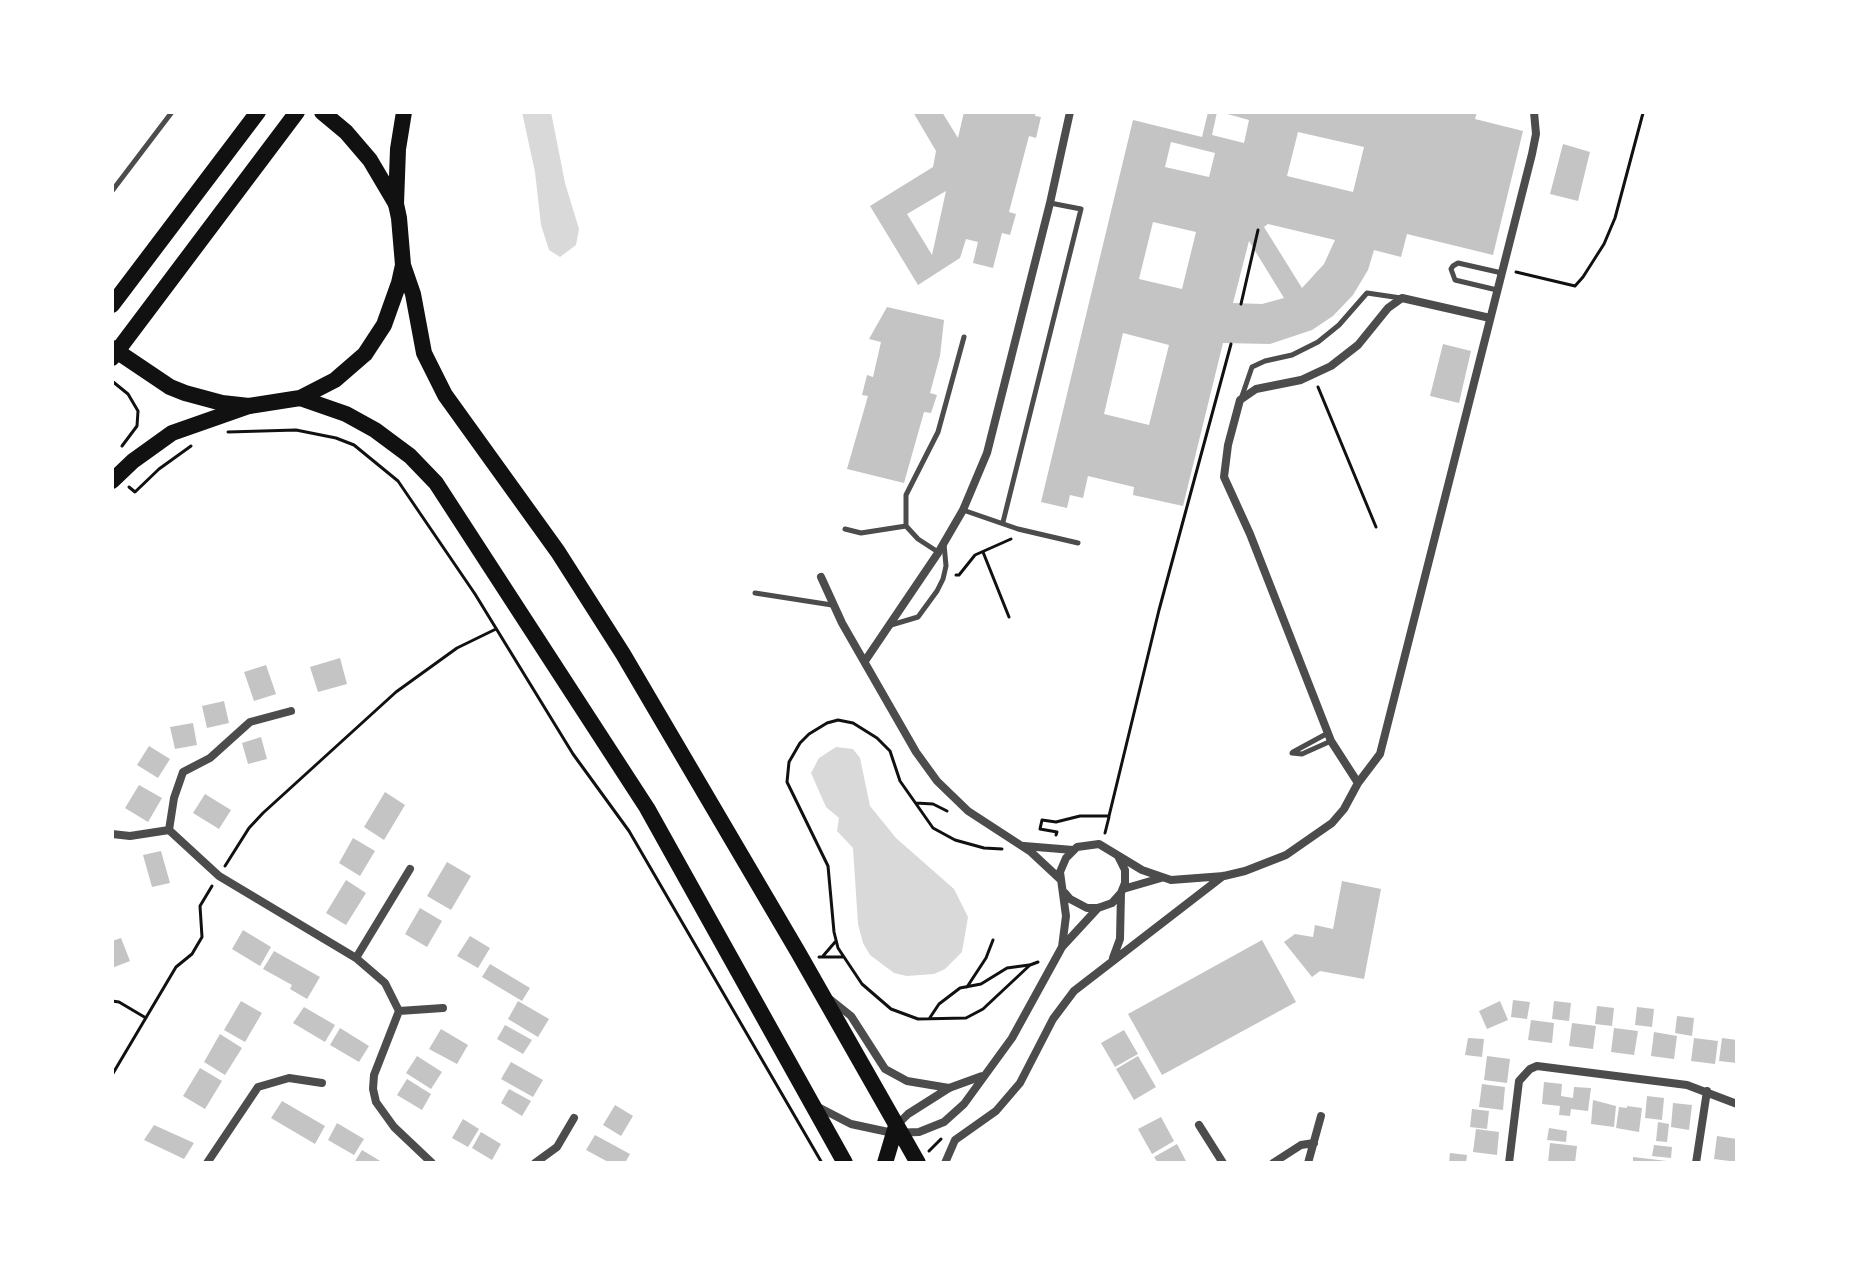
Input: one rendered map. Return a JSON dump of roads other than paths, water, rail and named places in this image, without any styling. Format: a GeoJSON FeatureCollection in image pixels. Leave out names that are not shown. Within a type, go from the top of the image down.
{"type":"FeatureCollection","features":[{"type":"Feature","properties":{"kind":"main road"},"geometry":{"type":"LineString","coordinates":[[112,305],[258,112]]}},
{"type":"Feature","properties":{"kind":"main road"},"geometry":{"type":"LineString","coordinates":[[112,358],[297,112]]}},
{"type":"Feature","properties":{"kind":"main road"},"geometry":{"type":"LineString","coordinates":[[322,112],[364,152],[396,204]]}},
{"type":"Feature","properties":{"kind":"main road"},"geometry":{"type":"LineString","coordinates":[[404,112],[398,149],[396,204],[403,265],[413,294],[424,353],[445,395],[558,552],[623,654],[918,1163]]}},
{"type":"Feature","properties":{"kind":"main road"},"geometry":{"type":"LineString","coordinates":[[115,478],[172,433],[249,406],[300,398],[335,380],[365,354],[379,335],[389,314],[403,265]]}},
{"type":"Feature","properties":{"kind":"main road"},"geometry":{"type":"LineString","coordinates":[[112,348],[185,393],[211,401],[249,406]]}},
{"type":"Feature","properties":{"kind":"main road"},"geometry":{"type":"LineString","coordinates":[[300,398],[346,414],[375,430],[410,456],[436,483],[647,808],[845,1163]]}},
{"type":"Feature","properties":{"kind":"main road"},"geometry":{"type":"LineString","coordinates":[[885,1163],[897,1131]]}},
{"type":"Feature","properties":{"kind":"street"},"geometry":{"type":"LineString","coordinates":[[865,661],[944,543],[963,510],[983,464],[997,419],[1070,112]]}},
{"type":"Feature","properties":{"kind":"street"},"geometry":{"type":"LineString","coordinates":[[821,577],[832,605],[916,752],[937,781],[968,811],[1046,864],[1070,899],[1079,906],[1098,908],[1112,903],[1122,891],[1161,878],[1184,880],[1224,876],[1274,861],[1306,843],[1332,823],[1344,809],[1358,783],[1377,760],[1385,742],[1536,134],[1534,112]]}},
{"type":"Feature","properties":{"kind":"street"},"geometry":{"type":"LineString","coordinates":[[1358,783],[1329,737],[1224,477],[1228,445],[1240,400],[1256,389],[1313,376],[1331,366],[1358,345],[1388,308],[1402,298],[1490,318]]}},
{"type":"Feature","properties":{"kind":"street"},"geometry":{"type":"LineString","coordinates":[[169,830],[174,798],[183,772],[210,758],[250,722],[291,711]]}},
{"type":"Feature","properties":{"kind":"street"},"geometry":{"type":"LineString","coordinates":[[112,834],[130,836],[169,830]]}},
{"type":"Feature","properties":{"kind":"street"},"geometry":{"type":"LineString","coordinates":[[169,830],[219,876],[356,958],[385,983],[399,1011],[378,1061],[373,1089],[376,1102],[394,1127],[432,1163]]}},
{"type":"Feature","properties":{"kind":"street"},"geometry":{"type":"LineString","coordinates":[[1020,845],[1073,850],[1088,844],[1099,844],[1161,878]]}},
{"type":"Feature","properties":{"kind":"street"},"geometry":{"type":"LineString","coordinates":[[1062,947],[1066,916],[1062,865],[1073,850]]}},
{"type":"Feature","properties":{"kind":"street"},"geometry":{"type":"LineString","coordinates":[[1112,959],[1120,939],[1125,870],[1115,853]]}},
{"type":"Feature","properties":{"kind":"street"},"geometry":{"type":"LineString","coordinates":[[356,958],[410,869]]}},
{"type":"Feature","properties":{"kind":"street"},"geometry":{"type":"LineString","coordinates":[[945,1163],[955,1140],[996,1111],[1024,1078],[1067,998],[1112,959],[1224,876]]}},
{"type":"Feature","properties":{"kind":"street"},"geometry":{"type":"LineString","coordinates":[[809,1100],[842,1120],[897,1131],[919,1132],[944,1122],[960,1109],[1023,1022],[1062,947],[1098,908]]}},
{"type":"Feature","properties":{"kind":"street"},"geometry":{"type":"LineString","coordinates":[[821,992],[851,1016],[885,1069],[907,1081],[949,1088]]}},
{"type":"Feature","properties":{"kind":"street"},"geometry":{"type":"LineString","coordinates":[[399,1011],[443,1008]]}},
{"type":"Feature","properties":{"kind":"street"},"geometry":{"type":"LineString","coordinates":[[1509,1163],[1519,1081],[1530,1069],[1546,1066],[1687,1085],[1737,1104]]}},
{"type":"Feature","properties":{"kind":"street"},"geometry":{"type":"LineString","coordinates":[[897,1131],[908,1114],[949,1088],[983,1076]]}},
{"type":"Feature","properties":{"kind":"street"},"geometry":{"type":"LineString","coordinates":[[207,1163],[258,1087],[289,1078],[322,1083]]}},
{"type":"Feature","properties":{"kind":"street"},"geometry":{"type":"LineString","coordinates":[[1696,1163],[1707,1091]]}},
{"type":"Feature","properties":{"kind":"street"},"geometry":{"type":"LineString","coordinates":[[1308,1163],[1321,1116]]}},
{"type":"Feature","properties":{"kind":"street"},"geometry":{"type":"LineString","coordinates":[[535,1163],[557,1147],[574,1118]]}},
{"type":"Feature","properties":{"kind":"street"},"geometry":{"type":"LineString","coordinates":[[1199,1125],[1223,1163]]}},
{"type":"Feature","properties":{"kind":"street"},"geometry":{"type":"LineString","coordinates":[[1273,1163],[1301,1145],[1314,1143]]}},
{"type":"Feature","properties":{"kind":"lane"},"geometry":{"type":"LineString","coordinates":[[112,191],[172,112]]}},
{"type":"Feature","properties":{"kind":"lane"},"geometry":{"type":"LineString","coordinates":[[1003,522],[1081,209],[1050,203]]}},
{"type":"Feature","properties":{"kind":"lane"},"geometry":{"type":"LineString","coordinates":[[1497,290],[1459,282],[1452,277],[1451,269],[1458,263],[1503,271]]}},
{"type":"Feature","properties":{"kind":"lane"},"geometry":{"type":"LineString","coordinates":[[1240,400],[1252,367],[1292,355],[1318,342],[1339,325],[1367,293],[1402,298]]}},
{"type":"Feature","properties":{"kind":"lane"},"geometry":{"type":"LineString","coordinates":[[938,553],[906,526],[906,495],[938,432],[964,337]]}},
{"type":"Feature","properties":{"kind":"lane"},"geometry":{"type":"LineString","coordinates":[[963,510],[1018,529],[1078,543]]}},
{"type":"Feature","properties":{"kind":"lane"},"geometry":{"type":"LineString","coordinates":[[845,529],[861,533],[906,526]]}},
{"type":"Feature","properties":{"kind":"lane"},"geometry":{"type":"LineString","coordinates":[[888,625],[918,617],[937,591],[945,571],[944,543]]}},
{"type":"Feature","properties":{"kind":"lane"},"geometry":{"type":"LineString","coordinates":[[755,593],[832,605]]}},
{"type":"Feature","properties":{"kind":"lane"},"geometry":{"type":"LineString","coordinates":[[1292,753],[1302,754],[1329,737]]}}]}
